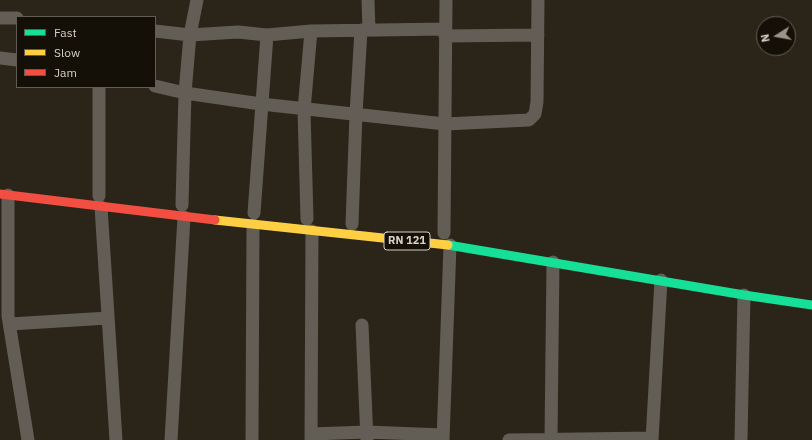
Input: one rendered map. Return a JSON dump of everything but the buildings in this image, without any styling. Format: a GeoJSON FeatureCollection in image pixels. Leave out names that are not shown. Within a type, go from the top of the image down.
{"type":"FeatureCollection","features":[{"type":"Feature","properties":{"kind":"main road","name":"RN 121"},"geometry":{"type":"LineString","coordinates":[[4,194],[99,198],[445,236],[553,262],[744,295],[812,305]]}},
{"type":"Feature","properties":{"kind":"street"},"geometry":{"type":"LineString","coordinates":[[172,440],[183,208],[185,93],[190,35],[197,0]]}},
{"type":"Feature","properties":{"kind":"street"},"geometry":{"type":"LineString","coordinates":[[352,224],[356,114],[368,0]]}},
{"type":"Feature","properties":{"kind":"street"},"geometry":{"type":"LineString","coordinates":[[311,31],[304,110],[308,222],[311,437],[367,436],[443,438],[446,0]]}},
{"type":"Feature","properties":{"kind":"street"},"geometry":{"type":"LineString","coordinates":[[156,86],[185,93],[304,110],[445,124],[529,120],[535,114],[537,102],[538,0]]}},
{"type":"Feature","properties":{"kind":"street"},"geometry":{"type":"LineString","coordinates":[[0,18],[16,18]]}},
{"type":"Feature","properties":{"kind":"street"},"geometry":{"type":"LineString","coordinates":[[156,31],[190,35],[238,32],[266,35],[311,31],[365,30],[538,35]]}},
{"type":"Feature","properties":{"kind":"street"},"geometry":{"type":"LineString","coordinates":[[252,440],[254,216],[266,35]]}},
{"type":"Feature","properties":{"kind":"street"},"geometry":{"type":"LineString","coordinates":[[0,58],[16,60]]}},
{"type":"Feature","properties":{"kind":"street"},"geometry":{"type":"LineString","coordinates":[[99,88],[99,198],[116,440]]}},
{"type":"Feature","properties":{"kind":"street"},"geometry":{"type":"LineString","coordinates":[[4,194],[6,319],[28,440]]}},
{"type":"Feature","properties":{"kind":"street"},"geometry":{"type":"LineString","coordinates":[[553,262],[558,439]]}},
{"type":"Feature","properties":{"kind":"street"},"geometry":{"type":"LineString","coordinates":[[509,440],[652,439],[661,280]]}},
{"type":"Feature","properties":{"kind":"street"},"geometry":{"type":"LineString","coordinates":[[741,440],[744,295]]}},
{"type":"Feature","properties":{"kind":"street"},"geometry":{"type":"LineString","coordinates":[[6,319],[108,318]]}},
{"type":"Feature","properties":{"kind":"street"},"geometry":{"type":"LineString","coordinates":[[362,325],[367,436]]}},
{"type":"Feature","properties":{"kind":"traffic: fast"},"geometry":{"type":"LineString","coordinates":[[448,245],[812,305]]}},
{"type":"Feature","properties":{"kind":"traffic: slow"},"geometry":{"type":"LineString","coordinates":[[215,220],[448,245]]}},
{"type":"Feature","properties":{"kind":"traffic: jam"},"geometry":{"type":"LineString","coordinates":[[0,194],[215,220]]}}]}
